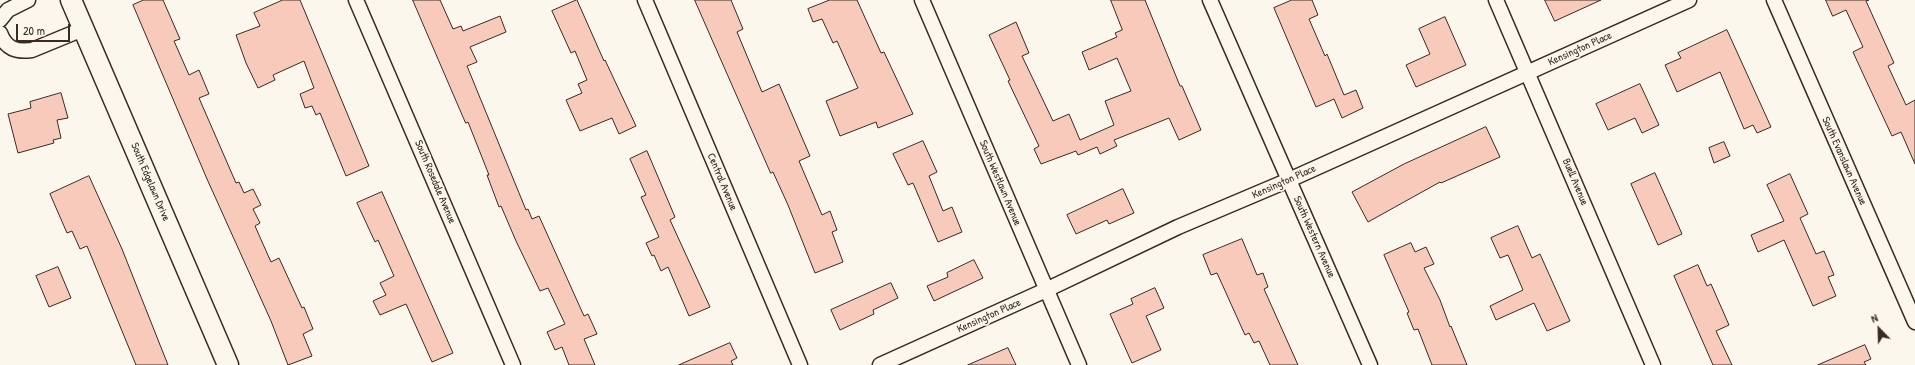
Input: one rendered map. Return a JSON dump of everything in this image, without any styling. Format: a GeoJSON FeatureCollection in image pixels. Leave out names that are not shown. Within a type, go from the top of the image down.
{"type":"FeatureCollection","features":[{"type":"Feature","properties":{"kind":"street"},"geometry":{"type":"LineString","coordinates":[[0,20],[8,10],[28,0]]}},
{"type":"Feature","properties":{"kind":"street","name":"South Edgelawn Drive"},"geometry":{"type":"LineString","coordinates":[[71,0],[228,365]]}},
{"type":"Feature","properties":{"kind":"street","name":"South Rosedale Avenue"},"geometry":{"type":"LineString","coordinates":[[356,0],[514,365]]}},
{"type":"Feature","properties":{"kind":"street","name":"Central Avenue"},"geometry":{"type":"LineString","coordinates":[[645,0],[800,365]]}},
{"type":"Feature","properties":{"kind":"street","name":"South Westlawn Avenue"},"geometry":{"type":"LineString","coordinates":[[922,0],[1079,365]]}},
{"type":"Feature","properties":{"kind":"street","name":"South Western Avenue"},"geometry":{"type":"LineString","coordinates":[[1210,0],[1370,365]]}},
{"type":"Feature","properties":{"kind":"street","name":"Buell Avenue"},"geometry":{"type":"LineString","coordinates":[[1496,0],[1653,365]]}},
{"type":"Feature","properties":{"kind":"street","name":"Kensington Place"},"geometry":{"type":"LineString","coordinates":[[880,365],[1178,228],[1289,180],[1689,0]]}},
{"type":"Feature","properties":{"kind":"street","name":"South Evanslawn Avenue"},"geometry":{"type":"LineString","coordinates":[[1774,0],[1915,322]]}},
{"type":"Feature","properties":{"kind":"street"},"geometry":{"type":"LineString","coordinates":[[0,33],[4,42],[10,48],[23,51],[32,50],[83,29]]}},
{"type":"Feature","properties":{"kind":"building"},"geometry":{"type":"Polygon","coordinates":[[[144,0],[163,0],[180,39],[174,41],[189,75],[199,70],[209,94],[199,98],[236,183],[239,182],[244,193],[253,189],[261,205],[253,209],[260,223],[255,226],[271,262],[279,258],[302,308],[304,307],[313,329],[303,334],[312,356],[288,365],[271,321],[207,179],[133,5],[144,0]]]}},
{"type":"Feature","properties":{"kind":"building"},"geometry":{"type":"Polygon","coordinates":[[[283,0],[300,0],[369,166],[346,176],[320,113],[316,115],[312,106],[305,108],[300,94],[314,88],[304,61],[273,75],[275,80],[258,88],[246,63],[236,35],[260,26],[254,13],[283,0]]]}},
{"type":"Feature","properties":{"kind":"building"},"geometry":{"type":"Polygon","coordinates":[[[413,0],[440,0],[453,29],[461,26],[463,31],[500,16],[506,32],[470,47],[477,62],[467,66],[526,210],[528,209],[532,219],[539,216],[584,316],[588,314],[597,334],[584,339],[595,365],[569,365],[562,347],[555,350],[547,332],[565,324],[548,288],[540,291],[501,206],[499,207],[487,175],[489,175],[468,122],[466,123],[413,0]]]}},
{"type":"Feature","properties":{"kind":"building"},"geometry":{"type":"Polygon","coordinates":[[[577,0],[604,61],[605,60],[636,126],[619,134],[612,118],[580,131],[566,100],[582,93],[578,84],[587,80],[575,51],[571,53],[552,11],[577,0]]]}},
{"type":"Feature","properties":{"kind":"building"},"geometry":{"type":"Polygon","coordinates":[[[695,0],[731,0],[743,29],[737,32],[762,92],[779,84],[810,156],[799,161],[822,215],[830,211],[837,230],[832,232],[843,262],[815,273],[788,205],[773,172],[771,173],[695,0]]]}},
{"type":"Feature","properties":{"kind":"building"},"geometry":{"type":"Polygon","coordinates":[[[830,0],[857,0],[881,53],[884,52],[913,114],[878,128],[876,122],[840,136],[826,101],[858,88],[837,41],[833,43],[822,19],[813,22],[808,9],[830,0]]]}},
{"type":"Feature","properties":{"kind":"building"},"geometry":{"type":"Polygon","coordinates":[[[1111,0],[1145,0],[1180,86],[1182,86],[1201,130],[1179,140],[1169,118],[1114,140],[1117,146],[1100,154],[1097,147],[1078,155],[1076,151],[1041,164],[1034,149],[1039,146],[1008,81],[1010,80],[989,35],[1016,22],[1029,53],[1022,56],[1053,121],[1069,114],[1080,140],[1114,125],[1105,101],[1131,91],[1117,58],[1089,70],[1082,52],[1117,37],[1115,33],[1122,30],[1111,0]]]}},
{"type":"Feature","properties":{"kind":"building"},"geometry":{"type":"Polygon","coordinates":[[[1292,0],[1312,0],[1318,15],[1309,19],[1325,56],[1327,54],[1344,95],[1356,90],[1363,108],[1342,118],[1334,99],[1316,107],[1274,8],[1292,0]]]}},
{"type":"Feature","properties":{"kind":"building"},"geometry":{"type":"Polygon","coordinates":[[[1545,0],[1601,0],[1555,21],[1545,0]]]}},
{"type":"Feature","properties":{"kind":"building"},"geometry":{"type":"Polygon","coordinates":[[[1826,0],[1869,0],[1866,1],[1894,63],[1888,66],[1906,105],[1915,100],[1915,164],[1901,132],[1892,136],[1853,52],[1863,47],[1846,10],[1833,16],[1826,0]]]}},
{"type":"Feature","properties":{"kind":"building"},"geometry":{"type":"Polygon","coordinates":[[[1445,17],[1466,65],[1416,87],[1406,65],[1430,54],[1419,29],[1445,17]]]}},
{"type":"Feature","properties":{"kind":"building"},"geometry":{"type":"Polygon","coordinates":[[[1727,30],[1771,127],[1757,133],[1753,125],[1744,129],[1720,72],[1677,92],[1665,65],[1681,58],[1678,53],[1727,30]]]}},
{"type":"Feature","properties":{"kind":"building"},"geometry":{"type":"Polygon","coordinates":[[[1640,84],[1659,125],[1642,133],[1635,118],[1608,130],[1596,104],[1640,84]]]}},
{"type":"Feature","properties":{"kind":"building"},"geometry":{"type":"Polygon","coordinates":[[[61,93],[68,118],[57,120],[61,138],[53,140],[54,143],[18,153],[8,114],[31,108],[30,102],[61,93]]]}},
{"type":"Feature","properties":{"kind":"building"},"geometry":{"type":"Polygon","coordinates":[[[1486,127],[1500,157],[1441,183],[1440,182],[1368,222],[1352,192],[1404,164],[1486,127]]]}},
{"type":"Feature","properties":{"kind":"building"},"geometry":{"type":"Polygon","coordinates":[[[923,141],[937,172],[929,176],[943,211],[952,207],[962,232],[938,242],[913,183],[908,185],[893,154],[923,141]]]}},
{"type":"Feature","properties":{"kind":"building"},"geometry":{"type":"Polygon","coordinates":[[[1724,142],[1730,156],[1714,163],[1709,148],[1724,142]]]}},
{"type":"Feature","properties":{"kind":"building"},"geometry":{"type":"Polygon","coordinates":[[[647,151],[675,217],[670,220],[710,307],[689,316],[668,267],[661,271],[654,255],[652,256],[646,243],[659,237],[641,197],[646,195],[630,159],[647,151]]]}},
{"type":"Feature","properties":{"kind":"building"},"geometry":{"type":"Polygon","coordinates":[[[1655,173],[1682,234],[1658,245],[1631,184],[1655,173]]]}},
{"type":"Feature","properties":{"kind":"building"},"geometry":{"type":"Polygon","coordinates":[[[1790,174],[1808,214],[1800,218],[1816,254],[1824,251],[1834,275],[1828,277],[1836,296],[1813,306],[1784,240],[1758,252],[1751,235],[1784,221],[1767,185],[1790,174]]]}},
{"type":"Feature","properties":{"kind":"building"},"geometry":{"type":"Polygon","coordinates":[[[89,176],[122,249],[168,365],[136,365],[87,246],[80,249],[72,231],[67,233],[50,194],[89,176]]]}},
{"type":"Feature","properties":{"kind":"building"},"geometry":{"type":"Polygon","coordinates":[[[1123,189],[1134,213],[1109,224],[1107,220],[1076,234],[1067,215],[1123,189]]]}},
{"type":"Feature","properties":{"kind":"building"},"geometry":{"type":"Polygon","coordinates":[[[382,192],[453,353],[432,362],[406,304],[380,315],[373,301],[386,295],[380,283],[394,276],[378,240],[375,242],[357,203],[382,192]]]}},
{"type":"Feature","properties":{"kind":"building"},"geometry":{"type":"Polygon","coordinates":[[[1518,226],[1532,258],[1540,254],[1570,321],[1547,331],[1534,303],[1496,320],[1490,306],[1523,290],[1508,255],[1500,258],[1491,238],[1518,226]]]}},
{"type":"Feature","properties":{"kind":"building"},"geometry":{"type":"Polygon","coordinates":[[[1242,239],[1257,275],[1263,273],[1268,287],[1264,289],[1298,365],[1270,365],[1259,341],[1254,343],[1249,333],[1245,335],[1217,273],[1211,275],[1203,255],[1242,239]]]}},
{"type":"Feature","properties":{"kind":"building"},"geometry":{"type":"Polygon","coordinates":[[[1411,243],[1415,252],[1426,247],[1434,264],[1424,268],[1440,300],[1467,365],[1432,365],[1418,329],[1414,330],[1407,313],[1409,312],[1384,255],[1411,243]]]}},
{"type":"Feature","properties":{"kind":"building"},"geometry":{"type":"Polygon","coordinates":[[[974,260],[983,278],[934,301],[927,286],[948,277],[947,273],[974,260]]]}},
{"type":"Feature","properties":{"kind":"building"},"geometry":{"type":"Polygon","coordinates":[[[1698,265],[1707,286],[1711,284],[1729,325],[1716,331],[1732,365],[1713,365],[1674,276],[1698,265]]]}},
{"type":"Feature","properties":{"kind":"building"},"geometry":{"type":"Polygon","coordinates":[[[58,267],[71,298],[49,307],[36,276],[58,267]]]}},
{"type":"Feature","properties":{"kind":"building"},"geometry":{"type":"Polygon","coordinates":[[[891,283],[898,298],[873,310],[874,314],[840,330],[831,310],[891,283]]]}},
{"type":"Feature","properties":{"kind":"building"},"geometry":{"type":"Polygon","coordinates":[[[1155,288],[1164,308],[1146,316],[1161,350],[1132,363],[1110,314],[1133,304],[1131,299],[1155,288]]]}},
{"type":"Feature","properties":{"kind":"building"},"geometry":{"type":"Polygon","coordinates":[[[730,343],[737,358],[731,361],[733,365],[679,365],[730,343]]]}},
{"type":"Feature","properties":{"kind":"building"},"geometry":{"type":"Polygon","coordinates":[[[1865,345],[1871,359],[1864,362],[1866,365],[1818,365],[1865,345]]]}},
{"type":"Feature","properties":{"kind":"building"},"geometry":{"type":"Polygon","coordinates":[[[1008,348],[1016,365],[968,365],[1008,348]]]}}]}
